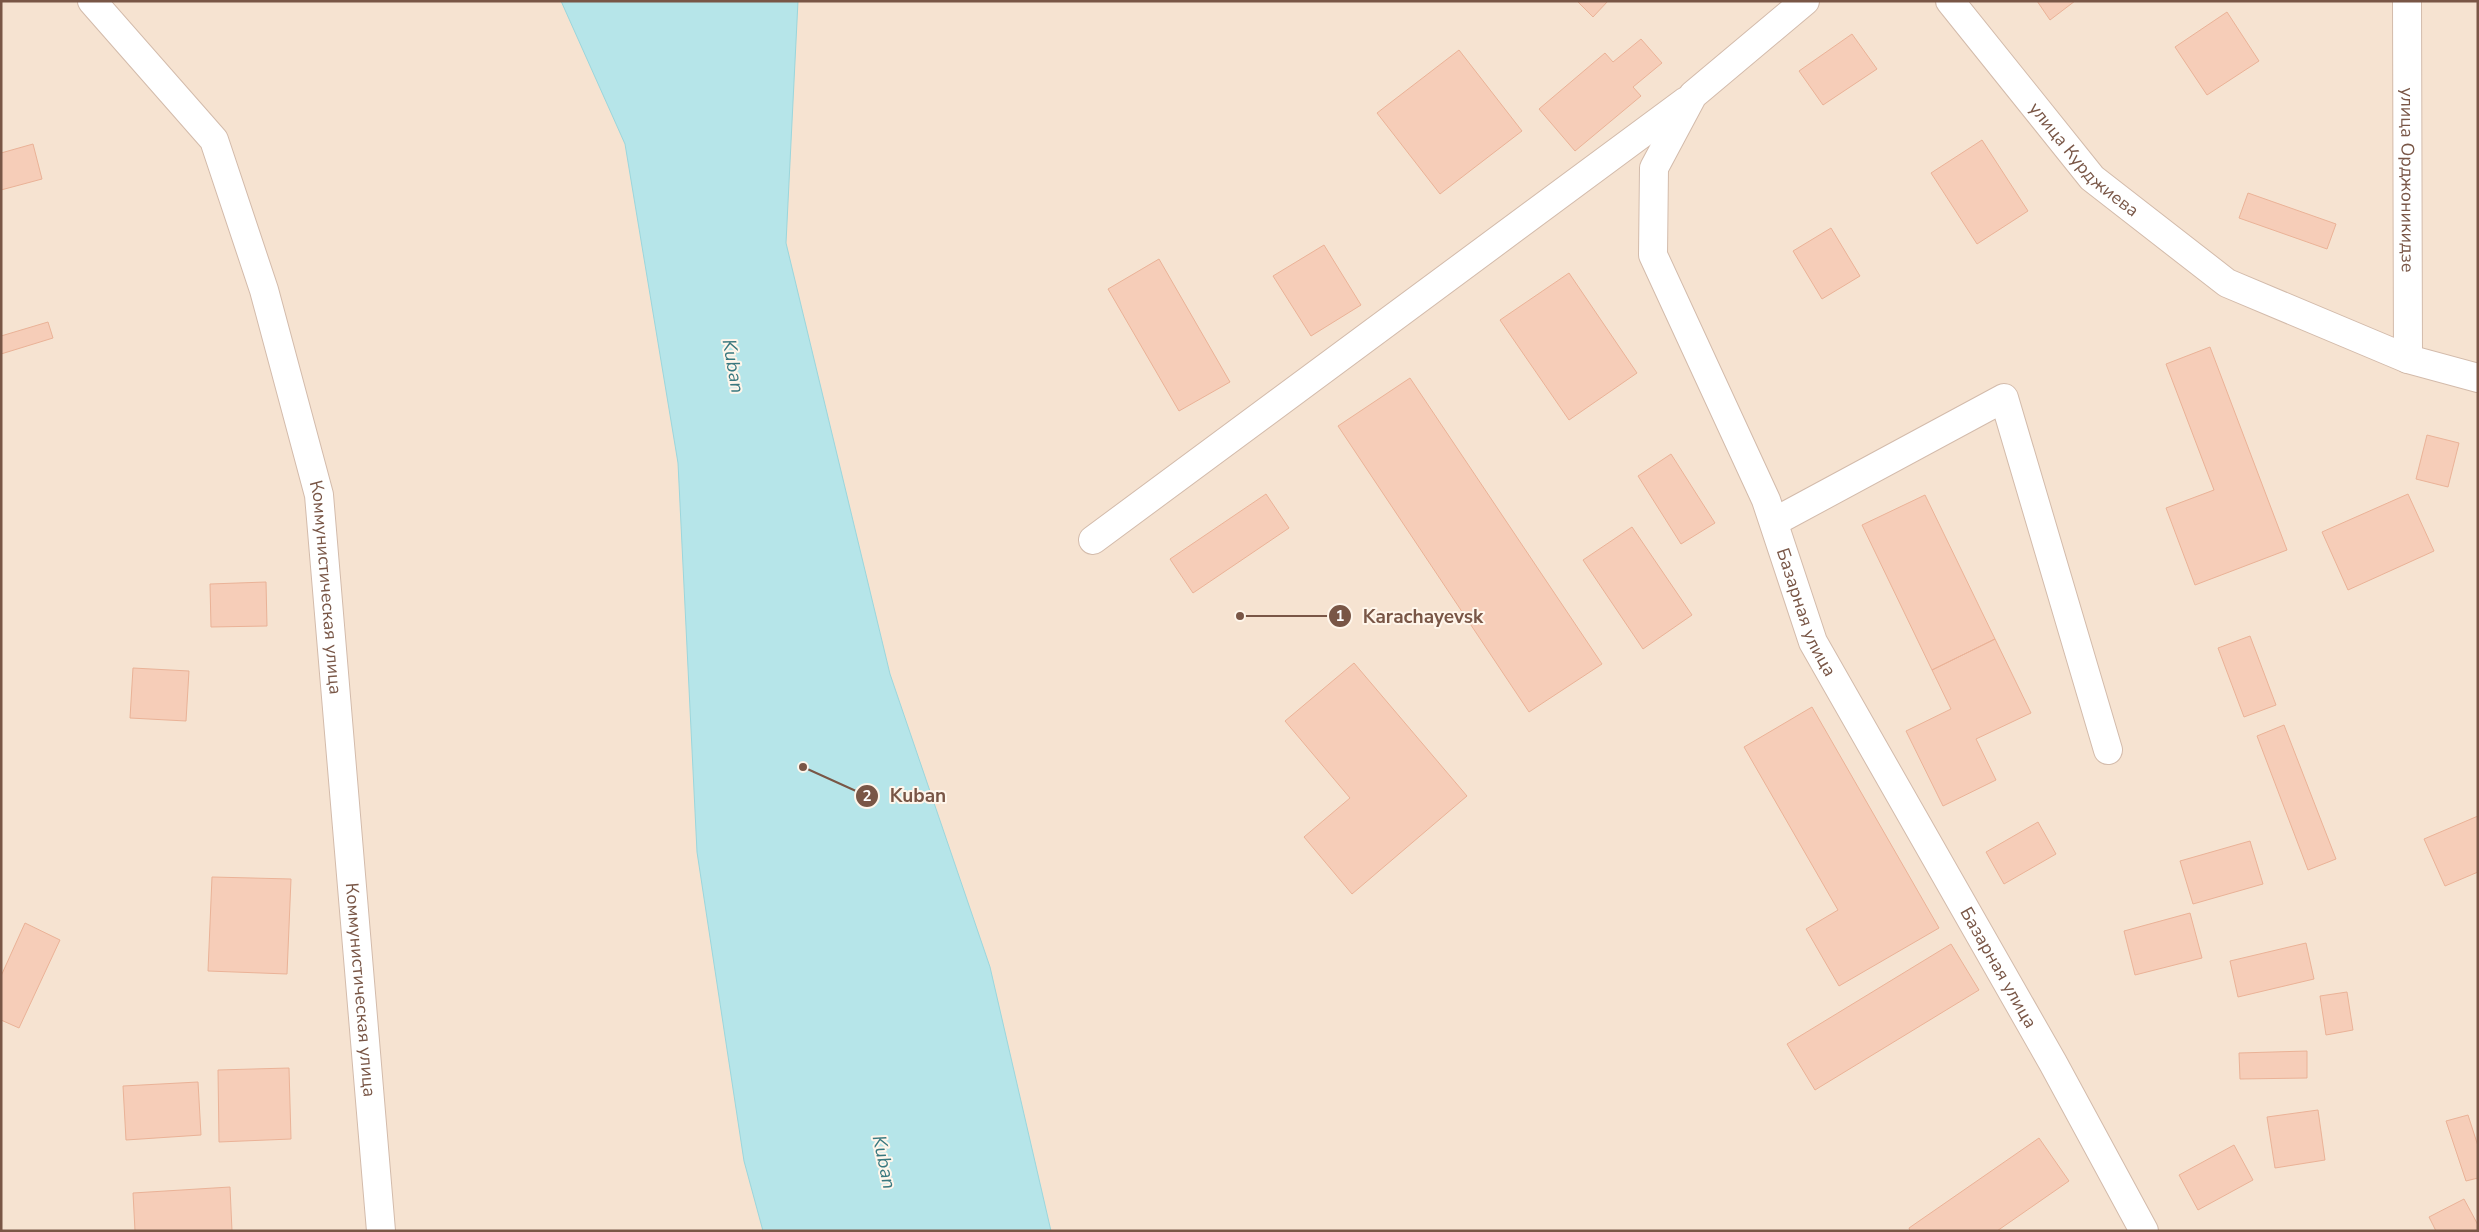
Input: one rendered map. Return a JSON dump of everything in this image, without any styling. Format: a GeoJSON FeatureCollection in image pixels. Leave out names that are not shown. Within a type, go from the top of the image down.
{"type":"FeatureCollection","features":[{"type":"Feature","properties":{"kind":"street","name":"Коммунистическая улица"},"geometry":{"type":"LineString","coordinates":[[92,1],[214,140],[264,290],[319,496],[381,1231]]}},
{"type":"Feature","properties":{"kind":"street","name":"Базарная улица"},"geometry":{"type":"LineString","coordinates":[[1805,1],[1693,95],[1654,168],[1653,255],[1766,500],[1813,642],[2053,1064],[2144,1231]]}},
{"type":"Feature","properties":{"kind":"street","name":"улица Курджиева"},"geometry":{"type":"LineString","coordinates":[[1950,1],[2092,178],[2227,283],[2408,359]]}},
{"type":"Feature","properties":{"kind":"street","name":"улица Орджоникидзе"},"geometry":{"type":"LineString","coordinates":[[2408,1],[2408,359]]}},
{"type":"Feature","properties":{"kind":"street"},"geometry":{"type":"LineString","coordinates":[[1094,540],[1693,95]]}},
{"type":"Feature","properties":{"kind":"street"},"geometry":{"type":"LineString","coordinates":[[2408,359],[2478,378]]}},
{"type":"Feature","properties":{"kind":"street"},"geometry":{"type":"LineString","coordinates":[[1774,522],[2004,398],[2108,750]]}},
{"type":"Feature","properties":{"kind":"shaded area"},"geometry":{"type":"Polygon","coordinates":[[[1,1],[2478,1],[2478,1231],[1,1231],[1,1]]]}},
{"type":"Feature","properties":{"kind":"water"},"geometry":{"type":"Polygon","coordinates":[[[561,1],[798,1],[786,243],[890,674],[990,967],[1051,1231],[763,1231],[744,1161],[697,852],[678,463],[625,144],[561,1]]]}},
{"type":"Feature","properties":{"kind":"building"},"geometry":{"type":"Polygon","coordinates":[[[1577,1],[1608,1],[1593,17],[1577,1]]]}},
{"type":"Feature","properties":{"kind":"building"},"geometry":{"type":"Polygon","coordinates":[[[2037,1],[2075,1],[2050,20],[2037,1]]]}},
{"type":"Feature","properties":{"kind":"building"},"geometry":{"type":"Polygon","coordinates":[[[2227,12],[2259,61],[2207,95],[2175,47],[2227,12]]]}},
{"type":"Feature","properties":{"kind":"building"},"geometry":{"type":"Polygon","coordinates":[[[1852,34],[1877,69],[1823,105],[1799,71],[1852,34]]]}},
{"type":"Feature","properties":{"kind":"building"},"geometry":{"type":"Polygon","coordinates":[[[1641,39],[1662,63],[1633,87],[1641,96],[1575,151],[1539,109],[1605,53],[1613,62],[1641,39]]]}},
{"type":"Feature","properties":{"kind":"building"},"geometry":{"type":"Polygon","coordinates":[[[1459,50],[1522,131],[1440,194],[1377,113],[1459,50]]]}},
{"type":"Feature","properties":{"kind":"building"},"geometry":{"type":"Polygon","coordinates":[[[1982,140],[2028,211],[1977,244],[1931,173],[1982,140]]]}},
{"type":"Feature","properties":{"kind":"building"},"geometry":{"type":"Polygon","coordinates":[[[33,144],[42,179],[1,190],[1,153],[33,144]]]}},
{"type":"Feature","properties":{"kind":"building"},"geometry":{"type":"Polygon","coordinates":[[[2248,193],[2336,224],[2327,249],[2239,218],[2248,193]]]}},
{"type":"Feature","properties":{"kind":"building"},"geometry":{"type":"Polygon","coordinates":[[[1831,228],[1860,276],[1822,299],[1793,251],[1831,228]]]}},
{"type":"Feature","properties":{"kind":"building"},"geometry":{"type":"Polygon","coordinates":[[[1324,245],[1361,305],[1311,336],[1273,276],[1324,245]]]}},
{"type":"Feature","properties":{"kind":"building"},"geometry":{"type":"Polygon","coordinates":[[[1159,259],[1230,382],[1179,411],[1108,289],[1159,259]]]}},
{"type":"Feature","properties":{"kind":"building"},"geometry":{"type":"Polygon","coordinates":[[[1569,273],[1637,373],[1569,420],[1500,320],[1569,273]]]}},
{"type":"Feature","properties":{"kind":"building"},"geometry":{"type":"Polygon","coordinates":[[[48,322],[53,338],[1,354],[1,336],[48,322]]]}},
{"type":"Feature","properties":{"kind":"building"},"geometry":{"type":"Polygon","coordinates":[[[2210,347],[2287,550],[2195,585],[2166,508],[2214,490],[2166,364],[2210,347]]]}},
{"type":"Feature","properties":{"kind":"building"},"geometry":{"type":"Polygon","coordinates":[[[1410,378],[1602,664],[1529,712],[1338,426],[1410,378]]]}},
{"type":"Feature","properties":{"kind":"building"},"geometry":{"type":"Polygon","coordinates":[[[2427,435],[2459,443],[2448,487],[2416,479],[2427,435]]]}},
{"type":"Feature","properties":{"kind":"building"},"geometry":{"type":"Polygon","coordinates":[[[1671,454],[1715,523],[1681,544],[1638,476],[1671,454]]]}},
{"type":"Feature","properties":{"kind":"building"},"geometry":{"type":"Polygon","coordinates":[[[1266,494],[1289,528],[1193,593],[1170,559],[1266,494]]]}},
{"type":"Feature","properties":{"kind":"building"},"geometry":{"type":"Polygon","coordinates":[[[2408,494],[2434,551],[2348,590],[2322,532],[2408,494]]]}},
{"type":"Feature","properties":{"kind":"building"},"geometry":{"type":"Polygon","coordinates":[[[1925,495],[1995,639],[1932,670],[1862,525],[1925,495]]]}},
{"type":"Feature","properties":{"kind":"building"},"geometry":{"type":"Polygon","coordinates":[[[1632,527],[1692,615],[1643,649],[1583,560],[1632,527]]]}},
{"type":"Feature","properties":{"kind":"building"},"geometry":{"type":"Polygon","coordinates":[[[266,582],[267,626],[211,627],[210,584],[266,582]]]}},
{"type":"Feature","properties":{"kind":"building"},"geometry":{"type":"Polygon","coordinates":[[[2250,636],[2276,705],[2244,717],[2218,648],[2250,636]]]}},
{"type":"Feature","properties":{"kind":"building"},"geometry":{"type":"Polygon","coordinates":[[[1995,639],[2031,713],[1976,739],[1996,780],[1943,806],[1906,731],[1951,709],[1932,670],[1995,639]]]}},
{"type":"Feature","properties":{"kind":"building"},"geometry":{"type":"Polygon","coordinates":[[[1354,663],[1467,796],[1352,894],[1304,837],[1350,798],[1285,721],[1354,663]]]}},
{"type":"Feature","properties":{"kind":"building"},"geometry":{"type":"Polygon","coordinates":[[[133,668],[189,671],[186,721],[130,718],[133,668]]]}},
{"type":"Feature","properties":{"kind":"building"},"geometry":{"type":"Polygon","coordinates":[[[1812,707],[1939,928],[1839,986],[1806,929],[1838,910],[1744,747],[1812,707]]]}},
{"type":"Feature","properties":{"kind":"building"},"geometry":{"type":"Polygon","coordinates":[[[2284,725],[2336,859],[2308,870],[2257,736],[2284,725]]]}},
{"type":"Feature","properties":{"kind":"building"},"geometry":{"type":"Polygon","coordinates":[[[2478,816],[2478,872],[2445,886],[2424,839],[2478,816]]]}},
{"type":"Feature","properties":{"kind":"building"},"geometry":{"type":"Polygon","coordinates":[[[2038,822],[2056,854],[2004,884],[1986,852],[2038,822]]]}},
{"type":"Feature","properties":{"kind":"building"},"geometry":{"type":"Polygon","coordinates":[[[2250,841],[2263,884],[2193,904],[2180,861],[2250,841]]]}},
{"type":"Feature","properties":{"kind":"building"},"geometry":{"type":"Polygon","coordinates":[[[212,877],[291,879],[287,974],[208,971],[212,877]]]}},
{"type":"Feature","properties":{"kind":"building"},"geometry":{"type":"Polygon","coordinates":[[[2190,913],[2202,958],[2135,975],[2124,931],[2190,913]]]}},
{"type":"Feature","properties":{"kind":"building"},"geometry":{"type":"Polygon","coordinates":[[[25,923],[60,940],[19,1028],[1,1020],[1,976],[25,923]]]}},
{"type":"Feature","properties":{"kind":"building"},"geometry":{"type":"Polygon","coordinates":[[[2306,943],[2314,979],[2238,997],[2230,961],[2306,943]]]}},
{"type":"Feature","properties":{"kind":"building"},"geometry":{"type":"Polygon","coordinates":[[[1951,944],[1979,990],[1815,1090],[1787,1044],[1951,944]]]}},
{"type":"Feature","properties":{"kind":"building"},"geometry":{"type":"Polygon","coordinates":[[[2347,992],[2353,1030],[2326,1035],[2320,996],[2347,992]]]}},
{"type":"Feature","properties":{"kind":"building"},"geometry":{"type":"Polygon","coordinates":[[[2307,1051],[2307,1078],[2240,1079],[2239,1053],[2307,1051]]]}},
{"type":"Feature","properties":{"kind":"building"},"geometry":{"type":"Polygon","coordinates":[[[289,1068],[291,1139],[219,1142],[218,1070],[289,1068]]]}},
{"type":"Feature","properties":{"kind":"building"},"geometry":{"type":"Polygon","coordinates":[[[198,1082],[201,1135],[126,1140],[123,1086],[198,1082]]]}},
{"type":"Feature","properties":{"kind":"building"},"geometry":{"type":"Polygon","coordinates":[[[2318,1110],[2325,1160],[2275,1168],[2267,1117],[2318,1110]]]}},
{"type":"Feature","properties":{"kind":"building"},"geometry":{"type":"Polygon","coordinates":[[[2468,1115],[2478,1146],[2478,1178],[2466,1181],[2446,1121],[2468,1115]]]}},
{"type":"Feature","properties":{"kind":"building"},"geometry":{"type":"Polygon","coordinates":[[[2039,1138],[2069,1181],[1997,1231],[1910,1231],[1909,1228],[2039,1138]]]}},
{"type":"Feature","properties":{"kind":"building"},"geometry":{"type":"Polygon","coordinates":[[[2234,1145],[2253,1180],[2198,1210],[2179,1175],[2234,1145]]]}},
{"type":"Feature","properties":{"kind":"building"},"geometry":{"type":"Polygon","coordinates":[[[230,1187],[232,1231],[135,1231],[133,1193],[230,1187]]]}},
{"type":"Feature","properties":{"kind":"building"},"geometry":{"type":"Polygon","coordinates":[[[2464,1199],[2478,1225],[2478,1231],[2436,1231],[2429,1217],[2464,1199]]]}},
{"type":"Feature","properties":{"kind":"place","name":"Karachayevsk"},"geometry":{"type":"Point","coordinates":[1240,616]}},
{"type":"Feature","properties":{"kind":"place","name":"Kuban"},"geometry":{"type":"Point","coordinates":[803,767]}}]}
